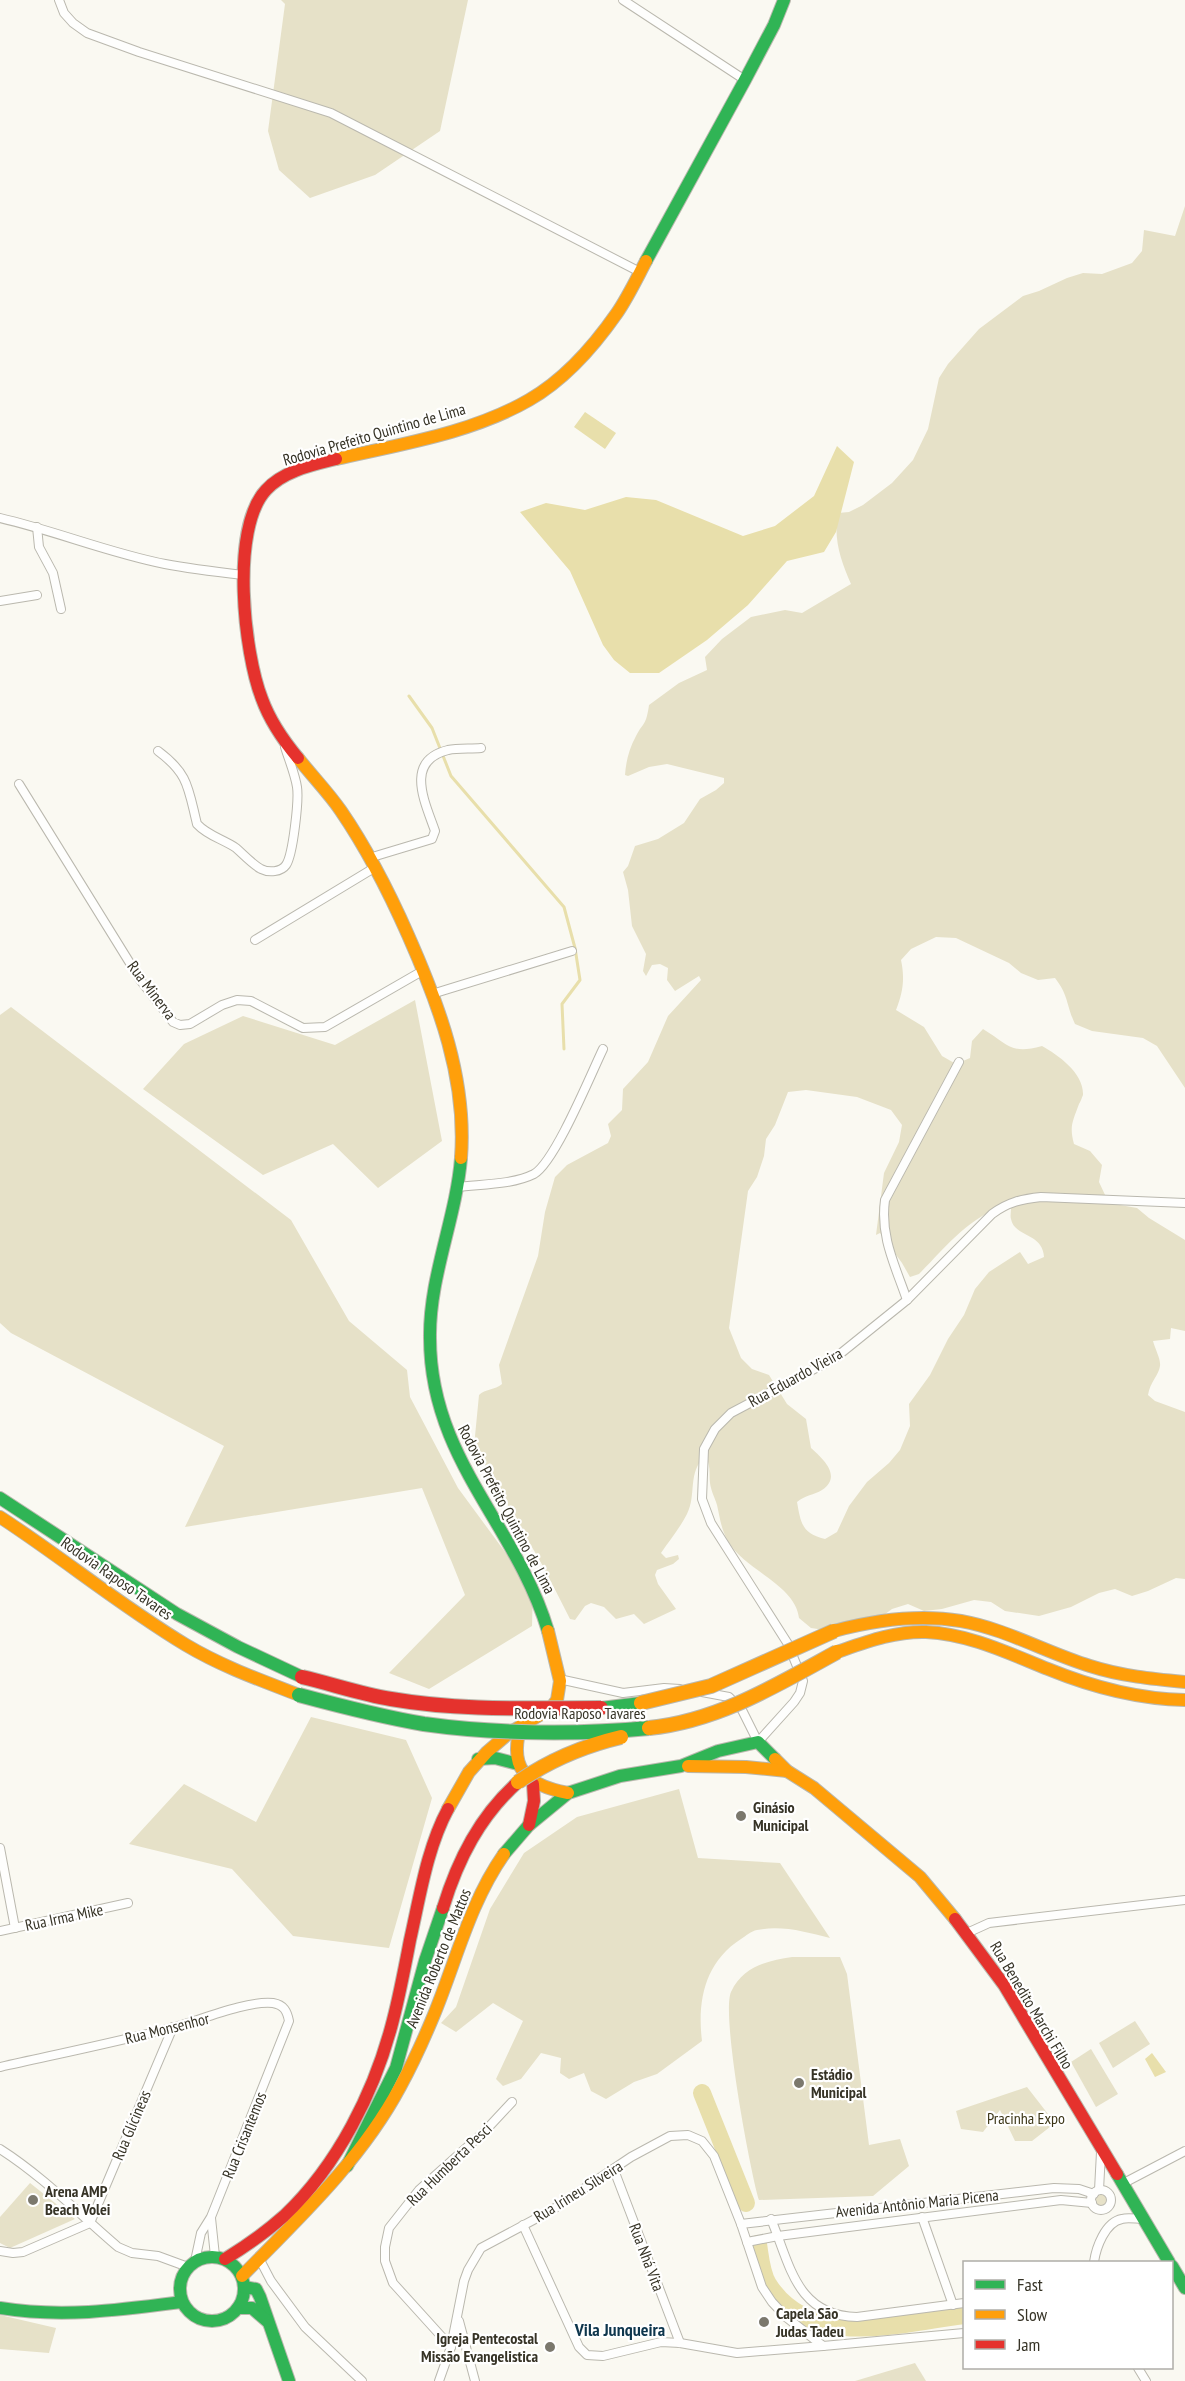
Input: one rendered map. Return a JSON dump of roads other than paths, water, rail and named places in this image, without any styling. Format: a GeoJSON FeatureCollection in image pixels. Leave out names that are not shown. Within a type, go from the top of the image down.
{"type":"FeatureCollection","features":[{"type":"Feature","properties":{"kind":"main road","name":"Rodovia Prefeito Quintino de Lima"},"geometry":{"type":"LineString","coordinates":[[552,1708],[559,1694],[560,1679],[545,1620],[533,1590],[445,1429],[435,1394],[431,1355],[431,1309],[462,1160],[462,1111],[452,1052],[424,970],[371,863],[336,804],[283,738],[267,713],[256,683],[249,649],[243,575],[250,521],[255,504],[267,488],[281,477],[317,464],[454,429],[513,409],[550,387],[597,340],[618,312],[745,80],[784,0]]}},
{"type":"Feature","properties":{"kind":"main road","name":"Rodovia Raposo Tavares"},"geometry":{"type":"LineString","coordinates":[[0,1498],[27,1513],[136,1589],[225,1642],[302,1677],[369,1694],[427,1704],[521,1710],[601,1708],[641,1703],[711,1686],[834,1631],[894,1618],[929,1617],[963,1622],[994,1630],[1077,1662],[1113,1673],[1185,1682]]}},
{"type":"Feature","properties":{"kind":"main road","name":"Rodovia Raposo Tavares"},"geometry":{"type":"LineString","coordinates":[[0,1517],[136,1614],[187,1646],[227,1666],[299,1695],[355,1711],[443,1726],[491,1730],[654,1729],[689,1722],[727,1710],[837,1652],[904,1633],[965,1638],[1106,1689],[1140,1696],[1185,1700]]}},
{"type":"Feature","properties":{"kind":"main road","name":"Avenida Roberto de Mattos"},"geometry":{"type":"LineString","coordinates":[[220,2258],[248,2247],[284,2216],[322,2173],[341,2146],[379,2065],[393,2019],[407,1952],[442,1820],[467,1773],[478,1759],[521,1725],[552,1708]]}},
{"type":"Feature","properties":{"kind":"main road"},"geometry":{"type":"LineString","coordinates":[[521,1725],[516,1742],[518,1764],[534,1784],[568,1793]]}},
{"type":"Feature","properties":{"kind":"main road"},"geometry":{"type":"LineString","coordinates":[[243,2282],[260,2260],[347,2166],[396,2068],[425,1961],[446,1897],[479,1825],[499,1799],[536,1768],[566,1752],[589,1744],[654,1729]]}},
{"type":"Feature","properties":{"kind":"main road","name":"Avenida Roberto de Mattos"},"geometry":{"type":"LineString","coordinates":[[347,2166],[383,2116],[400,2086],[433,2016],[470,1914],[490,1875],[510,1846],[529,1825],[568,1793],[620,1776],[681,1766],[718,1751],[758,1742]]}},
{"type":"Feature","properties":{"kind":"main road","name":"Rua Benedito Marchi Filho"},"geometry":{"type":"LineString","coordinates":[[758,1742],[787,1771],[814,1788],[920,1877],[967,1933],[1004,1985],[1101,2152],[1168,2261]]}},
{"type":"Feature","properties":{"kind":"main road"},"geometry":{"type":"LineString","coordinates":[[478,1759],[495,1758],[518,1764]]}},
{"type":"Feature","properties":{"kind":"main road"},"geometry":{"type":"LineString","coordinates":[[681,1766],[787,1771]]}},
{"type":"Feature","properties":{"kind":"main road"},"geometry":{"type":"LineString","coordinates":[[529,1825],[534,1801],[534,1784]]}},
{"type":"Feature","properties":{"kind":"main road"},"geometry":{"type":"LineString","coordinates":[[220,2258],[236,2267],[243,2282],[242,2302],[229,2316],[219,2320],[208,2321],[197,2318],[182,2302],[179,2290],[181,2277],[191,2264],[220,2258]]}},
{"type":"Feature","properties":{"kind":"main road"},"geometry":{"type":"LineString","coordinates":[[1173,2268],[1185,2288]]}},
{"type":"Feature","properties":{"kind":"main road"},"geometry":{"type":"LineString","coordinates":[[243,2282],[256,2289],[289,2381]]}},
{"type":"Feature","properties":{"kind":"main road"},"geometry":{"type":"LineString","coordinates":[[0,2308],[42,2315],[81,2315],[182,2302]]}},
{"type":"Feature","properties":{"kind":"main road"},"geometry":{"type":"LineString","coordinates":[[238,2308],[252,2308],[268,2322]]}},
{"type":"Feature","properties":{"kind":"street"},"geometry":{"type":"LineString","coordinates":[[59,0],[69,18],[87,33],[139,52],[331,113],[640,272]]}},
{"type":"Feature","properties":{"kind":"street"},"geometry":{"type":"LineString","coordinates":[[623,0],[745,80]]}},
{"type":"Feature","properties":{"kind":"street"},"geometry":{"type":"LineString","coordinates":[[0,518],[165,564],[243,575]]}},
{"type":"Feature","properties":{"kind":"street"},"geometry":{"type":"LineString","coordinates":[[37,527],[39,547],[51,567],[61,609]]}},
{"type":"Feature","properties":{"kind":"street"},"geometry":{"type":"LineString","coordinates":[[0,601],[37,595]]}},
{"type":"Feature","properties":{"kind":"street"},"geometry":{"type":"LineString","coordinates":[[158,751],[176,764],[184,775],[197,824],[202,830],[233,846],[261,869],[273,871],[280,870],[290,857],[297,809],[297,787],[283,738]]}},
{"type":"Feature","properties":{"kind":"street"},"geometry":{"type":"LineString","coordinates":[[255,940],[371,863],[427,842],[435,831],[420,783],[421,774],[430,759],[448,750],[482,748]]}},
{"type":"Feature","properties":{"kind":"street","name":"Rua Minerva"},"geometry":{"type":"LineString","coordinates":[[19,784],[141,981],[173,1022],[180,1025],[190,1024],[222,1005],[237,1000],[251,1001],[303,1028],[325,1027],[424,970]]}},
{"type":"Feature","properties":{"kind":"street"},"geometry":{"type":"LineString","coordinates":[[432,994],[572,951]]}},
{"type":"Feature","properties":{"kind":"street"},"geometry":{"type":"LineString","coordinates":[[457,1187],[509,1181],[534,1173],[542,1167],[570,1118],[603,1049]]}},
{"type":"Feature","properties":{"kind":"street"},"geometry":{"type":"LineString","coordinates":[[907,1300],[884,1232],[885,1200],[960,1062]]}},
{"type":"Feature","properties":{"kind":"street","name":"Rua Eduardo Vieira"},"geometry":{"type":"LineString","coordinates":[[758,1742],[800,1694],[803,1681],[788,1644],[711,1523],[702,1499],[704,1449],[716,1429],[731,1413],[782,1388],[834,1358],[907,1300],[992,1214],[1005,1204],[1019,1199],[1041,1197],[1185,1203]]}},
{"type":"Feature","properties":{"kind":"street"},"geometry":{"type":"LineString","coordinates":[[560,1679],[623,1693],[664,1688],[695,1690],[729,1697],[742,1710],[758,1742]]}},
{"type":"Feature","properties":{"kind":"street"},"geometry":{"type":"LineString","coordinates":[[0,1848],[15,1928]]}},
{"type":"Feature","properties":{"kind":"street"},"geometry":{"type":"LineString","coordinates":[[967,1933],[989,1923],[1185,1900]]}},
{"type":"Feature","properties":{"kind":"street","name":"Rua Irma Mike"},"geometry":{"type":"LineString","coordinates":[[0,1931],[128,1903]]}},
{"type":"Feature","properties":{"kind":"street","name":"Rua Monsenhor"},"geometry":{"type":"LineString","coordinates":[[0,2067],[173,2027],[257,2003],[273,2003],[283,2006],[288,2012],[289,2021],[277,2054]]}},
{"type":"Feature","properties":{"kind":"street","name":"Rua Glícineas"},"geometry":{"type":"LineString","coordinates":[[90,2223],[173,2027]]}},
{"type":"Feature","properties":{"kind":"street","name":"Rua Crisantemos"},"geometry":{"type":"LineString","coordinates":[[191,2264],[201,2233],[211,2217],[277,2054]]}},
{"type":"Feature","properties":{"kind":"street","name":"Rua Humberta Pesci"},"geometry":{"type":"LineString","coordinates":[[451,2347],[393,2283],[386,2260],[385,2247],[388,2228],[419,2190],[484,2132],[512,2102]]}},
{"type":"Feature","properties":{"kind":"street","name":"Rua Irineu Silveira"},"geometry":{"type":"LineString","coordinates":[[439,2381],[451,2347],[464,2281],[481,2248],[552,2210],[648,2147],[670,2136],[688,2135],[702,2140],[714,2156],[741,2224],[762,2287],[772,2302],[799,2328],[823,2346]]}},
{"type":"Feature","properties":{"kind":"street"},"geometry":{"type":"LineString","coordinates":[[0,2149],[21,2162],[50,2186],[118,2247],[132,2253],[158,2256],[191,2264]]}},
{"type":"Feature","properties":{"kind":"street"},"geometry":{"type":"LineString","coordinates":[[1122,2184],[1185,2151]]}},
{"type":"Feature","properties":{"kind":"street"},"geometry":{"type":"LineString","coordinates":[[1101,2152],[1095,2196],[1097,2208],[1107,2208]]}},
{"type":"Feature","properties":{"kind":"street","name":"Rua Nhá Vita"},"geometry":{"type":"LineString","coordinates":[[614,2170],[680,2343]]}},
{"type":"Feature","properties":{"kind":"street","name":"Avenida Antônio Maria Picena"},"geometry":{"type":"LineString","coordinates":[[741,2224],[1054,2188],[1079,2189],[1095,2196]]}},
{"type":"Feature","properties":{"kind":"street"},"geometry":{"type":"LineString","coordinates":[[1095,2196],[1104,2190],[1110,2197],[1107,2208]]}},
{"type":"Feature","properties":{"kind":"street","name":"Avenida Antônio Maria Picena"},"geometry":{"type":"LineString","coordinates":[[747,2242],[778,2236],[1095,2196]]}},
{"type":"Feature","properties":{"kind":"street"},"geometry":{"type":"LineString","coordinates":[[1107,2208],[1114,2222]]}},
{"type":"Feature","properties":{"kind":"street","name":"Rua Crisantemos"},"geometry":{"type":"LineString","coordinates":[[211,2217],[220,2258]]}},
{"type":"Feature","properties":{"kind":"street"},"geometry":{"type":"LineString","coordinates":[[922,2217],[953,2305]]}},
{"type":"Feature","properties":{"kind":"street"},"geometry":{"type":"LineString","coordinates":[[1094,2261],[1103,2235],[1114,2222],[1123,2218],[1142,2219]]}},
{"type":"Feature","properties":{"kind":"street"},"geometry":{"type":"LineString","coordinates":[[771,2219],[787,2267],[811,2301],[824,2310],[844,2317],[857,2317],[963,2303]]}},
{"type":"Feature","properties":{"kind":"street"},"geometry":{"type":"LineString","coordinates":[[0,2251],[22,2252],[90,2223]]}},
{"type":"Feature","properties":{"kind":"street"},"geometry":{"type":"LineString","coordinates":[[523,2225],[579,2347],[586,2355],[603,2356],[660,2342],[680,2343],[736,2353],[963,2333]]}},
{"type":"Feature","properties":{"kind":"street"},"geometry":{"type":"LineString","coordinates":[[260,2260],[271,2281],[304,2327],[362,2381]]}},
{"type":"Feature","properties":{"kind":"street"},"geometry":{"type":"LineString","coordinates":[[458,2318],[475,2381]]}},
{"type":"Feature","properties":{"kind":"waterway"},"geometry":{"type":"LineString","coordinates":[[409,696],[432,728],[451,776],[564,907],[575,948],[580,980],[562,1004],[564,1049]]}},
{"type":"Feature","properties":{"kind":"waterway"},"geometry":{"type":"LineString","coordinates":[[702,2093],[746,2203]]}},
{"type":"Feature","properties":{"kind":"waterway"},"geometry":{"type":"LineString","coordinates":[[758,2244],[762,2270],[768,2284],[786,2305],[807,2318],[832,2325],[858,2328],[963,2315]]}},
{"type":"Feature","properties":{"kind":"place","name":"Ginásio Municipal"},"geometry":{"type":"Point","coordinates":[741,1816]}},
{"type":"Feature","properties":{"kind":"place","name":"Estádio Municipal"},"geometry":{"type":"Point","coordinates":[799,2083]}},
{"type":"Feature","properties":{"kind":"place","name":"Arena AMP Beach Volei"},"geometry":{"type":"Point","coordinates":[33,2200]}},
{"type":"Feature","properties":{"kind":"place","name":"Capela São Judas Tadeu"},"geometry":{"type":"Point","coordinates":[764,2322]}},
{"type":"Feature","properties":{"kind":"place","name":"Igreja Pentecostal Missão Evangelistica"},"geometry":{"type":"Point","coordinates":[550,2347]}},
{"type":"Feature","properties":{"kind":"district","name":"Vila Junqueira"},"geometry":{"type":"Point","coordinates":[620,2329]}},
{"type":"Feature","properties":{"kind":"park label","name":"Pracinha Expo"},"geometry":{"type":"Point","coordinates":[1026,2118]}}]}
